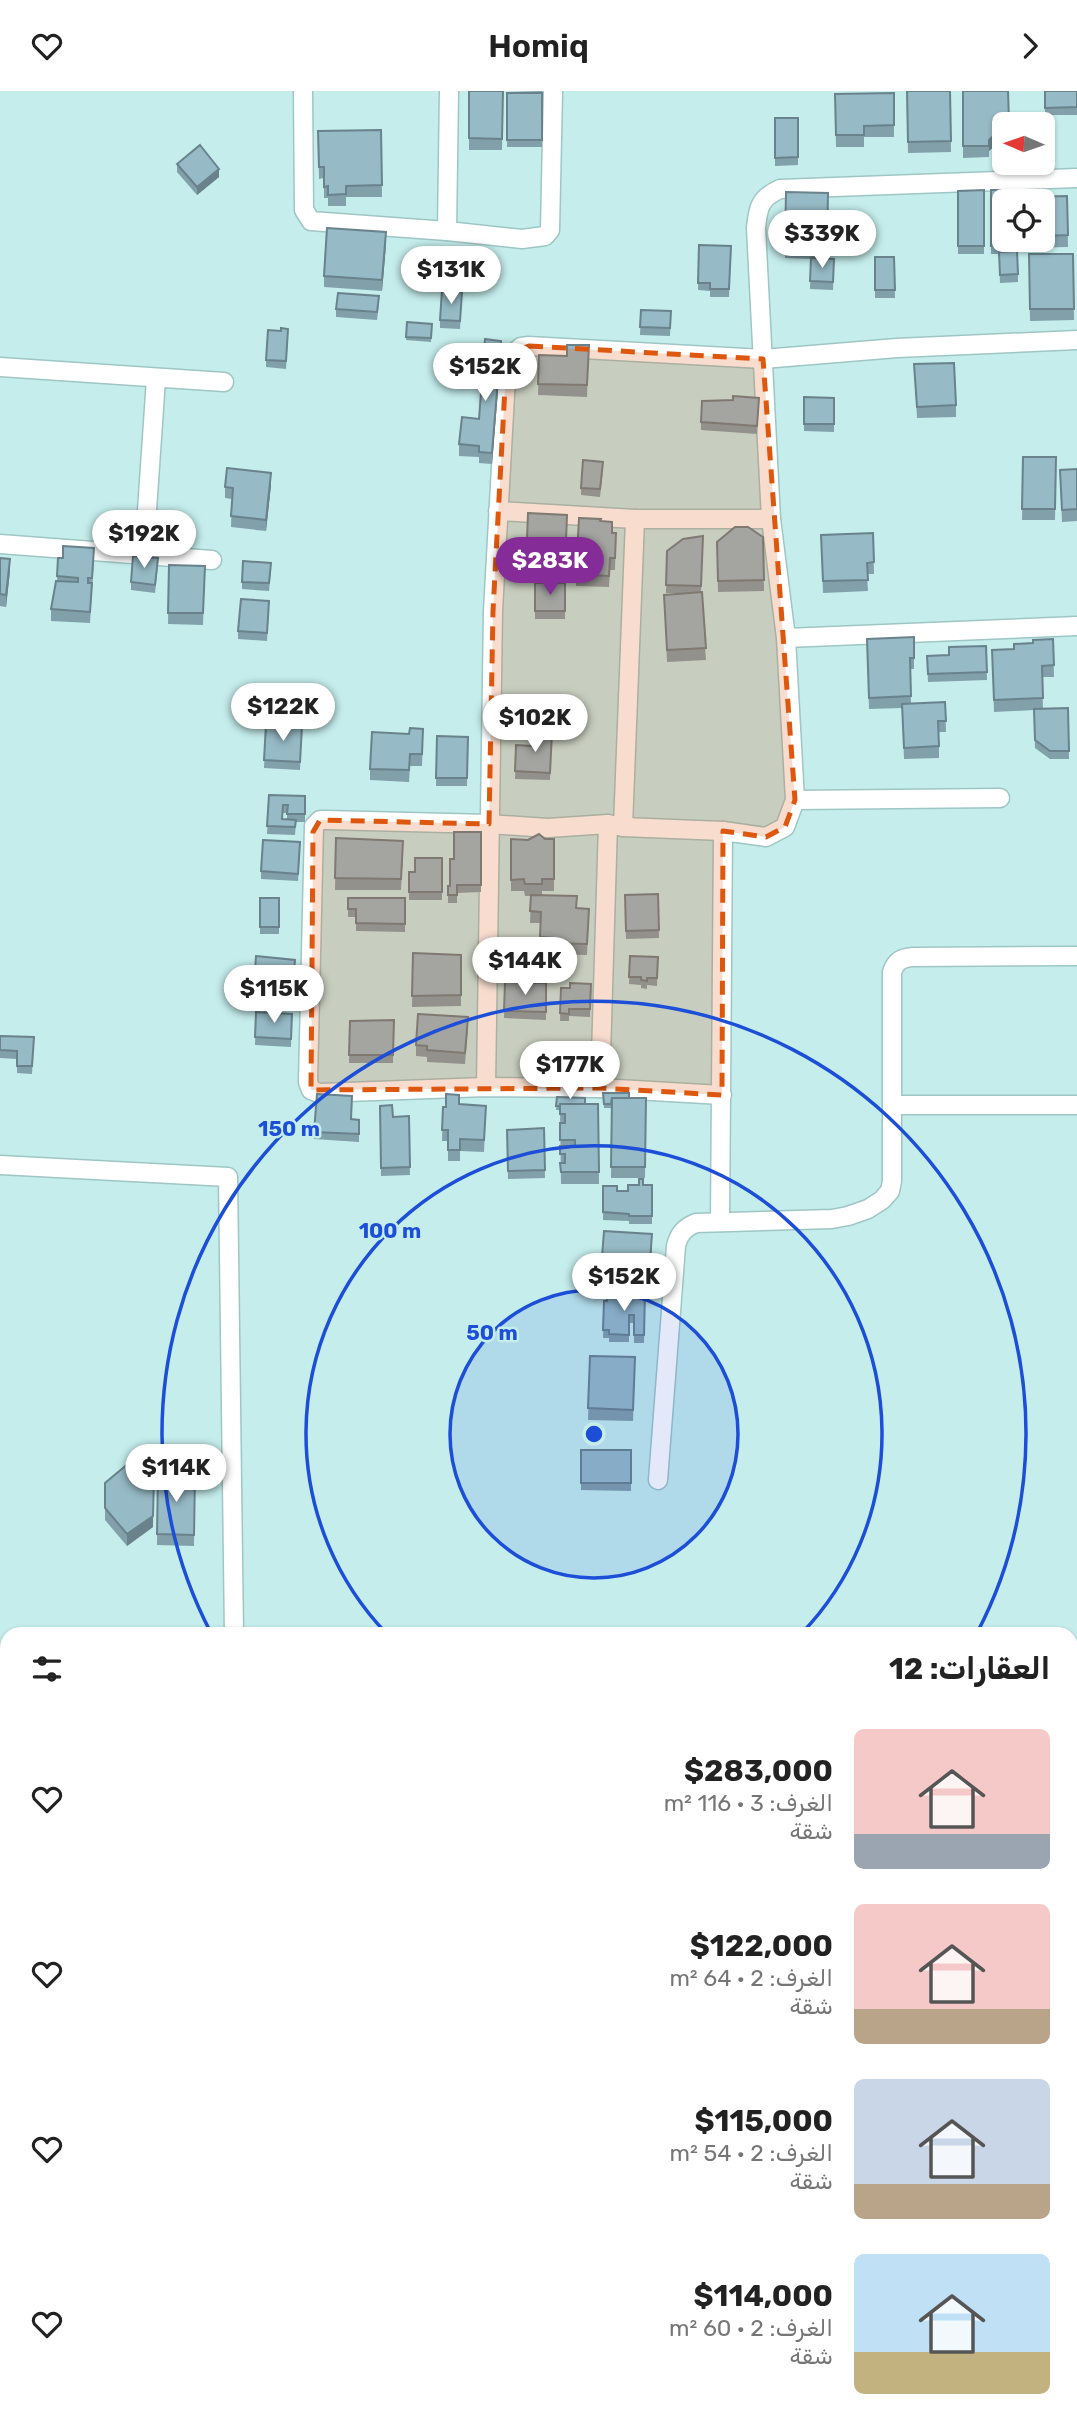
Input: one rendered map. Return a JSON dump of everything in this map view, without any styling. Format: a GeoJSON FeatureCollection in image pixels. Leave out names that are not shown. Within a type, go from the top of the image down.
{"type":"FeatureCollection","features":[{"type":"Feature","properties":{"kind":"street"},"geometry":{"type":"LineString","coordinates":[[303,91],[304,210],[312,221],[522,239],[545,236],[550,230],[553,91]]}},
{"type":"Feature","properties":{"kind":"street"},"geometry":{"type":"LineString","coordinates":[[447,231],[449,91]]}},
{"type":"Feature","properties":{"kind":"street"},"geometry":{"type":"LineString","coordinates":[[722,1095],[600,1088],[486,1087],[319,1093],[311,1090],[308,1082],[314,826],[320,820],[326,820],[548,828],[615,826],[723,831],[766,837],[785,827],[795,800],[786,638],[771,519],[756,228],[758,211],[766,195],[780,189],[1077,178]]}},
{"type":"Feature","properties":{"kind":"street"},"geometry":{"type":"LineString","coordinates":[[486,1087],[493,611],[507,359],[521,347],[763,359],[897,348],[1077,340]]}},
{"type":"Feature","properties":{"kind":"street"},"geometry":{"type":"LineString","coordinates":[[0,367],[224,382]]}},
{"type":"Feature","properties":{"kind":"street"},"geometry":{"type":"LineString","coordinates":[[144,554],[156,379]]}},
{"type":"Feature","properties":{"kind":"street"},"geometry":{"type":"LineString","coordinates":[[498,511],[635,519],[771,519]]}},
{"type":"Feature","properties":{"kind":"street"},"geometry":{"type":"LineString","coordinates":[[600,1088],[635,519]]}},
{"type":"Feature","properties":{"kind":"street"},"geometry":{"type":"LineString","coordinates":[[0,544],[212,560]]}},
{"type":"Feature","properties":{"kind":"street"},"geometry":{"type":"LineString","coordinates":[[786,638],[1077,627]]}},
{"type":"Feature","properties":{"kind":"street"},"geometry":{"type":"LineString","coordinates":[[795,800],[1000,798]]}},
{"type":"Feature","properties":{"kind":"street"},"geometry":{"type":"LineString","coordinates":[[719,1222],[723,831]]}},
{"type":"Feature","properties":{"kind":"street"},"geometry":{"type":"LineString","coordinates":[[658,1480],[678,1237],[685,1228],[695,1223],[832,1219],[869,1209],[890,1191],[893,1105],[892,972],[895,964],[902,958],[1077,956]]}},
{"type":"Feature","properties":{"kind":"street"},"geometry":{"type":"LineString","coordinates":[[893,1105],[1077,1105]]}},
{"type":"Feature","properties":{"kind":"street"},"geometry":{"type":"LineString","coordinates":[[0,1165],[228,1177],[234,1627]]}},
{"type":"Feature","properties":{"kind":"highlighted area"},"geometry":{"type":"Polygon","coordinates":[[[529,346],[763,359],[795,800],[785,827],[766,837],[723,831],[722,1095],[600,1088],[311,1090],[313,832],[320,820],[489,824],[493,611],[506,368],[513,352],[529,346]]]}},
{"type":"Feature","properties":{"kind":"building"},"geometry":{"type":"Polygon","coordinates":[[[469,91],[503,91],[502,139],[469,138],[469,91]]]}},
{"type":"Feature","properties":{"kind":"building"},"geometry":{"type":"Polygon","coordinates":[[[907,91],[950,91],[951,141],[908,142],[907,91]]]}},
{"type":"Feature","properties":{"kind":"building"},"geometry":{"type":"Polygon","coordinates":[[[963,91],[1008,91],[1009,112],[992,112],[992,137],[989,146],[963,146],[963,91]]]}},
{"type":"Feature","properties":{"kind":"building"},"geometry":{"type":"Polygon","coordinates":[[[1045,91],[1077,91],[1077,107],[1045,108],[1045,91]]]}},
{"type":"Feature","properties":{"kind":"building"},"geometry":{"type":"Polygon","coordinates":[[[507,93],[542,93],[542,140],[507,140],[507,93]]]}},
{"type":"Feature","properties":{"kind":"building"},"geometry":{"type":"Polygon","coordinates":[[[894,93],[894,125],[864,126],[864,135],[836,135],[835,94],[894,93]]]}},
{"type":"Feature","properties":{"kind":"building"},"geometry":{"type":"Polygon","coordinates":[[[775,118],[798,118],[798,157],[775,158],[775,118]]]}},
{"type":"Feature","properties":{"kind":"building"},"geometry":{"type":"Polygon","coordinates":[[[381,130],[382,185],[346,186],[346,194],[328,195],[328,186],[324,187],[324,167],[319,167],[318,131],[381,130]]]}},
{"type":"Feature","properties":{"kind":"building"},"geometry":{"type":"Polygon","coordinates":[[[200,145],[219,169],[197,187],[177,164],[200,145]]]}},
{"type":"Feature","properties":{"kind":"building"},"geometry":{"type":"Polygon","coordinates":[[[984,190],[984,246],[958,246],[958,191],[984,190]]]}},
{"type":"Feature","properties":{"kind":"building"},"geometry":{"type":"Polygon","coordinates":[[[991,190],[992,190],[992,246],[991,190]]]}},
{"type":"Feature","properties":{"kind":"building"},"geometry":{"type":"Polygon","coordinates":[[[786,192],[828,193],[827,248],[785,247],[786,192]]]}},
{"type":"Feature","properties":{"kind":"building"},"geometry":{"type":"Polygon","coordinates":[[[1055,196],[1067,196],[1068,235],[1055,236],[1055,196]]]}},
{"type":"Feature","properties":{"kind":"building"},"geometry":{"type":"Polygon","coordinates":[[[327,228],[386,232],[382,280],[324,276],[327,228]]]}},
{"type":"Feature","properties":{"kind":"building"},"geometry":{"type":"Polygon","coordinates":[[[699,245],[731,246],[729,289],[710,289],[710,283],[698,283],[699,245]]]}},
{"type":"Feature","properties":{"kind":"building"},"geometry":{"type":"Polygon","coordinates":[[[999,252],[1017,252],[1018,274],[1000,275],[999,252]]]}},
{"type":"Feature","properties":{"kind":"building"},"geometry":{"type":"Polygon","coordinates":[[[1029,254],[1073,254],[1074,309],[1030,309],[1029,254]]]}},
{"type":"Feature","properties":{"kind":"building"},"geometry":{"type":"Polygon","coordinates":[[[875,257],[894,257],[895,290],[875,290],[875,257]]]}},
{"type":"Feature","properties":{"kind":"building"},"geometry":{"type":"Polygon","coordinates":[[[811,258],[834,259],[833,282],[810,281],[811,258]]]}},
{"type":"Feature","properties":{"kind":"building"},"geometry":{"type":"Polygon","coordinates":[[[442,290],[462,292],[460,321],[440,320],[442,290]]]}},
{"type":"Feature","properties":{"kind":"building"},"geometry":{"type":"Polygon","coordinates":[[[338,293],[379,296],[377,312],[336,309],[338,293]]]}},
{"type":"Feature","properties":{"kind":"building"},"geometry":{"type":"Polygon","coordinates":[[[641,310],[671,311],[670,328],[640,327],[641,310]]]}},
{"type":"Feature","properties":{"kind":"building"},"geometry":{"type":"Polygon","coordinates":[[[407,322],[432,324],[431,338],[406,337],[407,322]]]}},
{"type":"Feature","properties":{"kind":"building"},"geometry":{"type":"Polygon","coordinates":[[[281,328],[288,329],[286,361],[266,360],[268,330],[281,331],[281,328]]]}},
{"type":"Feature","properties":{"kind":"building"},"geometry":{"type":"Polygon","coordinates":[[[485,339],[501,341],[492,453],[479,452],[479,446],[459,444],[462,417],[479,419],[485,339]]]}},
{"type":"Feature","properties":{"kind":"building"},"geometry":{"type":"Polygon","coordinates":[[[567,345],[589,345],[587,385],[538,384],[539,355],[567,356],[567,345]]]}},
{"type":"Feature","properties":{"kind":"building"},"geometry":{"type":"Polygon","coordinates":[[[954,363],[956,405],[917,407],[914,364],[954,363]]]}},
{"type":"Feature","properties":{"kind":"building"},"geometry":{"type":"Polygon","coordinates":[[[733,396],[759,398],[757,426],[701,422],[702,401],[733,400],[733,396]]]}},
{"type":"Feature","properties":{"kind":"building"},"geometry":{"type":"Polygon","coordinates":[[[804,397],[834,398],[834,424],[804,424],[804,397]]]}},
{"type":"Feature","properties":{"kind":"building"},"geometry":{"type":"Polygon","coordinates":[[[1023,457],[1056,457],[1055,509],[1022,509],[1023,457]]]}},
{"type":"Feature","properties":{"kind":"building"},"geometry":{"type":"Polygon","coordinates":[[[583,460],[603,462],[600,489],[581,488],[583,460]]]}},
{"type":"Feature","properties":{"kind":"building"},"geometry":{"type":"Polygon","coordinates":[[[227,468],[271,473],[266,520],[231,516],[233,488],[225,487],[227,468]]]}},
{"type":"Feature","properties":{"kind":"building"},"geometry":{"type":"Polygon","coordinates":[[[1077,469],[1077,509],[1062,510],[1060,470],[1077,469]]]}},
{"type":"Feature","properties":{"kind":"building"},"geometry":{"type":"Polygon","coordinates":[[[528,513],[567,515],[565,567],[526,566],[528,513]]]}},
{"type":"Feature","properties":{"kind":"building"},"geometry":{"type":"Polygon","coordinates":[[[579,518],[612,522],[612,533],[616,533],[615,558],[610,558],[609,576],[576,574],[579,518]]]}},
{"type":"Feature","properties":{"kind":"building"},"geometry":{"type":"Polygon","coordinates":[[[735,527],[748,527],[763,537],[764,580],[718,581],[717,542],[735,527]]]}},
{"type":"Feature","properties":{"kind":"building"},"geometry":{"type":"Polygon","coordinates":[[[873,533],[874,562],[867,563],[868,580],[823,581],[821,535],[873,533]]]}},
{"type":"Feature","properties":{"kind":"building"},"geometry":{"type":"Polygon","coordinates":[[[703,536],[701,586],[666,585],[667,551],[683,539],[703,536]]]}},
{"type":"Feature","properties":{"kind":"building"},"geometry":{"type":"Polygon","coordinates":[[[63,546],[94,548],[92,578],[88,578],[88,583],[92,583],[90,612],[51,609],[56,581],[78,582],[78,578],[57,576],[58,558],[63,558],[63,546]]]}},
{"type":"Feature","properties":{"kind":"building"},"geometry":{"type":"Polygon","coordinates":[[[133,556],[158,558],[155,585],[131,582],[133,556]]]}},
{"type":"Feature","properties":{"kind":"building"},"geometry":{"type":"Polygon","coordinates":[[[0,558],[10,559],[6,595],[0,594],[0,558]]]}},
{"type":"Feature","properties":{"kind":"building"},"geometry":{"type":"Polygon","coordinates":[[[243,561],[271,563],[269,583],[242,582],[243,561]]]}},
{"type":"Feature","properties":{"kind":"building"},"geometry":{"type":"Polygon","coordinates":[[[169,565],[205,566],[203,613],[168,613],[169,565]]]}},
{"type":"Feature","properties":{"kind":"building"},"geometry":{"type":"Polygon","coordinates":[[[535,583],[565,583],[565,611],[535,611],[535,583]]]}},
{"type":"Feature","properties":{"kind":"building"},"geometry":{"type":"Polygon","coordinates":[[[702,592],[706,648],[667,650],[664,595],[702,592]]]}},
{"type":"Feature","properties":{"kind":"building"},"geometry":{"type":"Polygon","coordinates":[[[241,599],[269,601],[267,633],[238,631],[241,599]]]}},
{"type":"Feature","properties":{"kind":"building"},"geometry":{"type":"Polygon","coordinates":[[[914,637],[914,658],[910,658],[911,696],[869,698],[867,639],[914,637]]]}},
{"type":"Feature","properties":{"kind":"building"},"geometry":{"type":"Polygon","coordinates":[[[1053,639],[1054,665],[1042,666],[1043,698],[994,700],[992,650],[1014,649],[1014,644],[1053,639]]]}},
{"type":"Feature","properties":{"kind":"building"},"geometry":{"type":"Polygon","coordinates":[[[986,646],[987,672],[928,674],[927,656],[949,655],[949,647],[986,646]]]}},
{"type":"Feature","properties":{"kind":"building"},"geometry":{"type":"Polygon","coordinates":[[[945,702],[946,721],[938,721],[939,746],[904,748],[902,704],[945,702]]]}},
{"type":"Feature","properties":{"kind":"building"},"geometry":{"type":"Polygon","coordinates":[[[1068,708],[1069,751],[1050,751],[1035,740],[1034,709],[1068,708]]]}},
{"type":"Feature","properties":{"kind":"building"},"geometry":{"type":"Polygon","coordinates":[[[266,724],[302,726],[300,762],[264,760],[266,724]]]}},
{"type":"Feature","properties":{"kind":"building"},"geometry":{"type":"Polygon","coordinates":[[[410,728],[423,729],[422,754],[410,754],[409,770],[370,769],[372,732],[409,734],[410,728]]]}},
{"type":"Feature","properties":{"kind":"building"},"geometry":{"type":"Polygon","coordinates":[[[533,732],[552,732],[550,773],[515,771],[516,745],[532,746],[533,732]]]}},
{"type":"Feature","properties":{"kind":"building"},"geometry":{"type":"Polygon","coordinates":[[[437,736],[468,737],[467,778],[436,778],[437,736]]]}},
{"type":"Feature","properties":{"kind":"building"},"geometry":{"type":"Polygon","coordinates":[[[269,795],[305,796],[305,814],[287,814],[288,805],[283,805],[282,819],[296,820],[295,827],[267,826],[269,795]]]}},
{"type":"Feature","properties":{"kind":"building"},"geometry":{"type":"Polygon","coordinates":[[[454,832],[481,832],[481,885],[457,885],[457,895],[448,895],[450,859],[454,859],[454,832]]]}},
{"type":"Feature","properties":{"kind":"building"},"geometry":{"type":"Polygon","coordinates":[[[539,834],[545,839],[554,839],[554,879],[542,879],[542,884],[525,884],[524,879],[511,880],[511,839],[528,840],[539,834]]]}},
{"type":"Feature","properties":{"kind":"building"},"geometry":{"type":"Polygon","coordinates":[[[336,838],[403,841],[401,879],[335,878],[336,838]]]}},
{"type":"Feature","properties":{"kind":"building"},"geometry":{"type":"Polygon","coordinates":[[[263,840],[300,842],[298,874],[261,871],[263,840]]]}},
{"type":"Feature","properties":{"kind":"building"},"geometry":{"type":"Polygon","coordinates":[[[415,858],[442,858],[442,892],[409,892],[409,872],[415,872],[415,858]]]}},
{"type":"Feature","properties":{"kind":"building"},"geometry":{"type":"Polygon","coordinates":[[[658,894],[659,930],[626,931],[625,895],[658,894]]]}},
{"type":"Feature","properties":{"kind":"building"},"geometry":{"type":"Polygon","coordinates":[[[531,895],[577,896],[576,908],[589,909],[587,944],[554,943],[554,938],[540,937],[541,912],[530,911],[531,895]]]}},
{"type":"Feature","properties":{"kind":"building"},"geometry":{"type":"Polygon","coordinates":[[[260,898],[279,898],[279,927],[260,927],[260,898]]]}},
{"type":"Feature","properties":{"kind":"building"},"geometry":{"type":"Polygon","coordinates":[[[348,898],[405,898],[405,924],[356,923],[356,909],[348,909],[348,898]]]}},
{"type":"Feature","properties":{"kind":"building"},"geometry":{"type":"Polygon","coordinates":[[[413,953],[461,955],[461,995],[412,996],[413,953]]]}},
{"type":"Feature","properties":{"kind":"building"},"geometry":{"type":"Polygon","coordinates":[[[256,956],[295,960],[292,996],[250,990],[251,970],[255,970],[256,956]]]}},
{"type":"Feature","properties":{"kind":"building"},"geometry":{"type":"Polygon","coordinates":[[[630,956],[658,957],[657,978],[647,978],[647,981],[641,980],[641,977],[629,977],[630,956]]]}},
{"type":"Feature","properties":{"kind":"building"},"geometry":{"type":"Polygon","coordinates":[[[505,982],[546,983],[546,1012],[504,1011],[505,982]]]}},
{"type":"Feature","properties":{"kind":"building"},"geometry":{"type":"Polygon","coordinates":[[[570,983],[591,984],[590,1009],[569,1009],[569,1014],[560,1013],[561,988],[570,988],[570,983]]]}},
{"type":"Feature","properties":{"kind":"building"},"geometry":{"type":"Polygon","coordinates":[[[256,1012],[292,1014],[291,1039],[255,1037],[256,1012]]]}},
{"type":"Feature","properties":{"kind":"building"},"geometry":{"type":"Polygon","coordinates":[[[418,1014],[468,1017],[465,1053],[427,1050],[427,1046],[416,1045],[418,1014]]]}},
{"type":"Feature","properties":{"kind":"building"},"geometry":{"type":"Polygon","coordinates":[[[394,1020],[393,1055],[349,1055],[350,1021],[394,1020]]]}},
{"type":"Feature","properties":{"kind":"building"},"geometry":{"type":"Polygon","coordinates":[[[0,1036],[34,1037],[32,1066],[17,1066],[17,1051],[0,1050],[0,1036]]]}},
{"type":"Feature","properties":{"kind":"building"},"geometry":{"type":"Polygon","coordinates":[[[603,1093],[629,1093],[629,1098],[612,1098],[611,1104],[604,1104],[603,1093]]]}},
{"type":"Feature","properties":{"kind":"building"},"geometry":{"type":"Polygon","coordinates":[[[317,1094],[352,1096],[351,1119],[359,1120],[359,1134],[314,1132],[317,1094]]]}},
{"type":"Feature","properties":{"kind":"building"},"geometry":{"type":"Polygon","coordinates":[[[446,1094],[459,1095],[459,1104],[486,1106],[484,1140],[460,1139],[460,1150],[448,1150],[448,1130],[442,1130],[446,1094]]]}},
{"type":"Feature","properties":{"kind":"building"},"geometry":{"type":"Polygon","coordinates":[[[557,1097],[585,1098],[585,1104],[556,1106],[557,1097]]]}},
{"type":"Feature","properties":{"kind":"building"},"geometry":{"type":"Polygon","coordinates":[[[612,1098],[646,1098],[645,1167],[611,1167],[612,1098]]]}},
{"type":"Feature","properties":{"kind":"building"},"geometry":{"type":"Polygon","coordinates":[[[560,1104],[598,1104],[599,1172],[561,1172],[560,1163],[565,1163],[565,1154],[560,1154],[560,1146],[575,1146],[575,1140],[560,1140],[560,1123],[565,1123],[565,1114],[560,1114],[560,1104]]]}},
{"type":"Feature","properties":{"kind":"building"},"geometry":{"type":"Polygon","coordinates":[[[392,1105],[393,1117],[409,1116],[410,1167],[381,1168],[380,1106],[392,1105]]]}},
{"type":"Feature","properties":{"kind":"building"},"geometry":{"type":"Polygon","coordinates":[[[544,1128],[545,1170],[508,1171],[507,1130],[544,1128]]]}},
{"type":"Feature","properties":{"kind":"building"},"geometry":{"type":"Polygon","coordinates":[[[639,1179],[643,1179],[643,1185],[652,1185],[652,1216],[603,1212],[603,1186],[617,1186],[617,1191],[628,1191],[628,1185],[639,1185],[639,1179]]]}},
{"type":"Feature","properties":{"kind":"building"},"geometry":{"type":"Polygon","coordinates":[[[604,1231],[652,1234],[649,1274],[633,1273],[634,1258],[621,1257],[620,1272],[601,1270],[604,1231]]]}},
{"type":"Feature","properties":{"kind":"building"},"geometry":{"type":"Polygon","coordinates":[[[608,1291],[645,1293],[644,1335],[634,1335],[634,1315],[629,1315],[629,1335],[609,1334],[609,1330],[603,1330],[604,1301],[607,1301],[608,1291]]]}},
{"type":"Feature","properties":{"kind":"building"},"geometry":{"type":"Polygon","coordinates":[[[590,1356],[635,1357],[633,1410],[588,1408],[590,1356]]]}},
{"type":"Feature","properties":{"kind":"building"},"geometry":{"type":"Polygon","coordinates":[[[581,1450],[631,1450],[631,1483],[581,1483],[581,1450]]]}},
{"type":"Feature","properties":{"kind":"building"},"geometry":{"type":"Polygon","coordinates":[[[138,1462],[154,1476],[153,1516],[127,1534],[105,1508],[105,1483],[129,1463],[138,1462]]]}},
{"type":"Feature","properties":{"kind":"building"},"geometry":{"type":"Polygon","coordinates":[[[158,1472],[195,1473],[194,1535],[157,1534],[158,1472]]]}}]}
